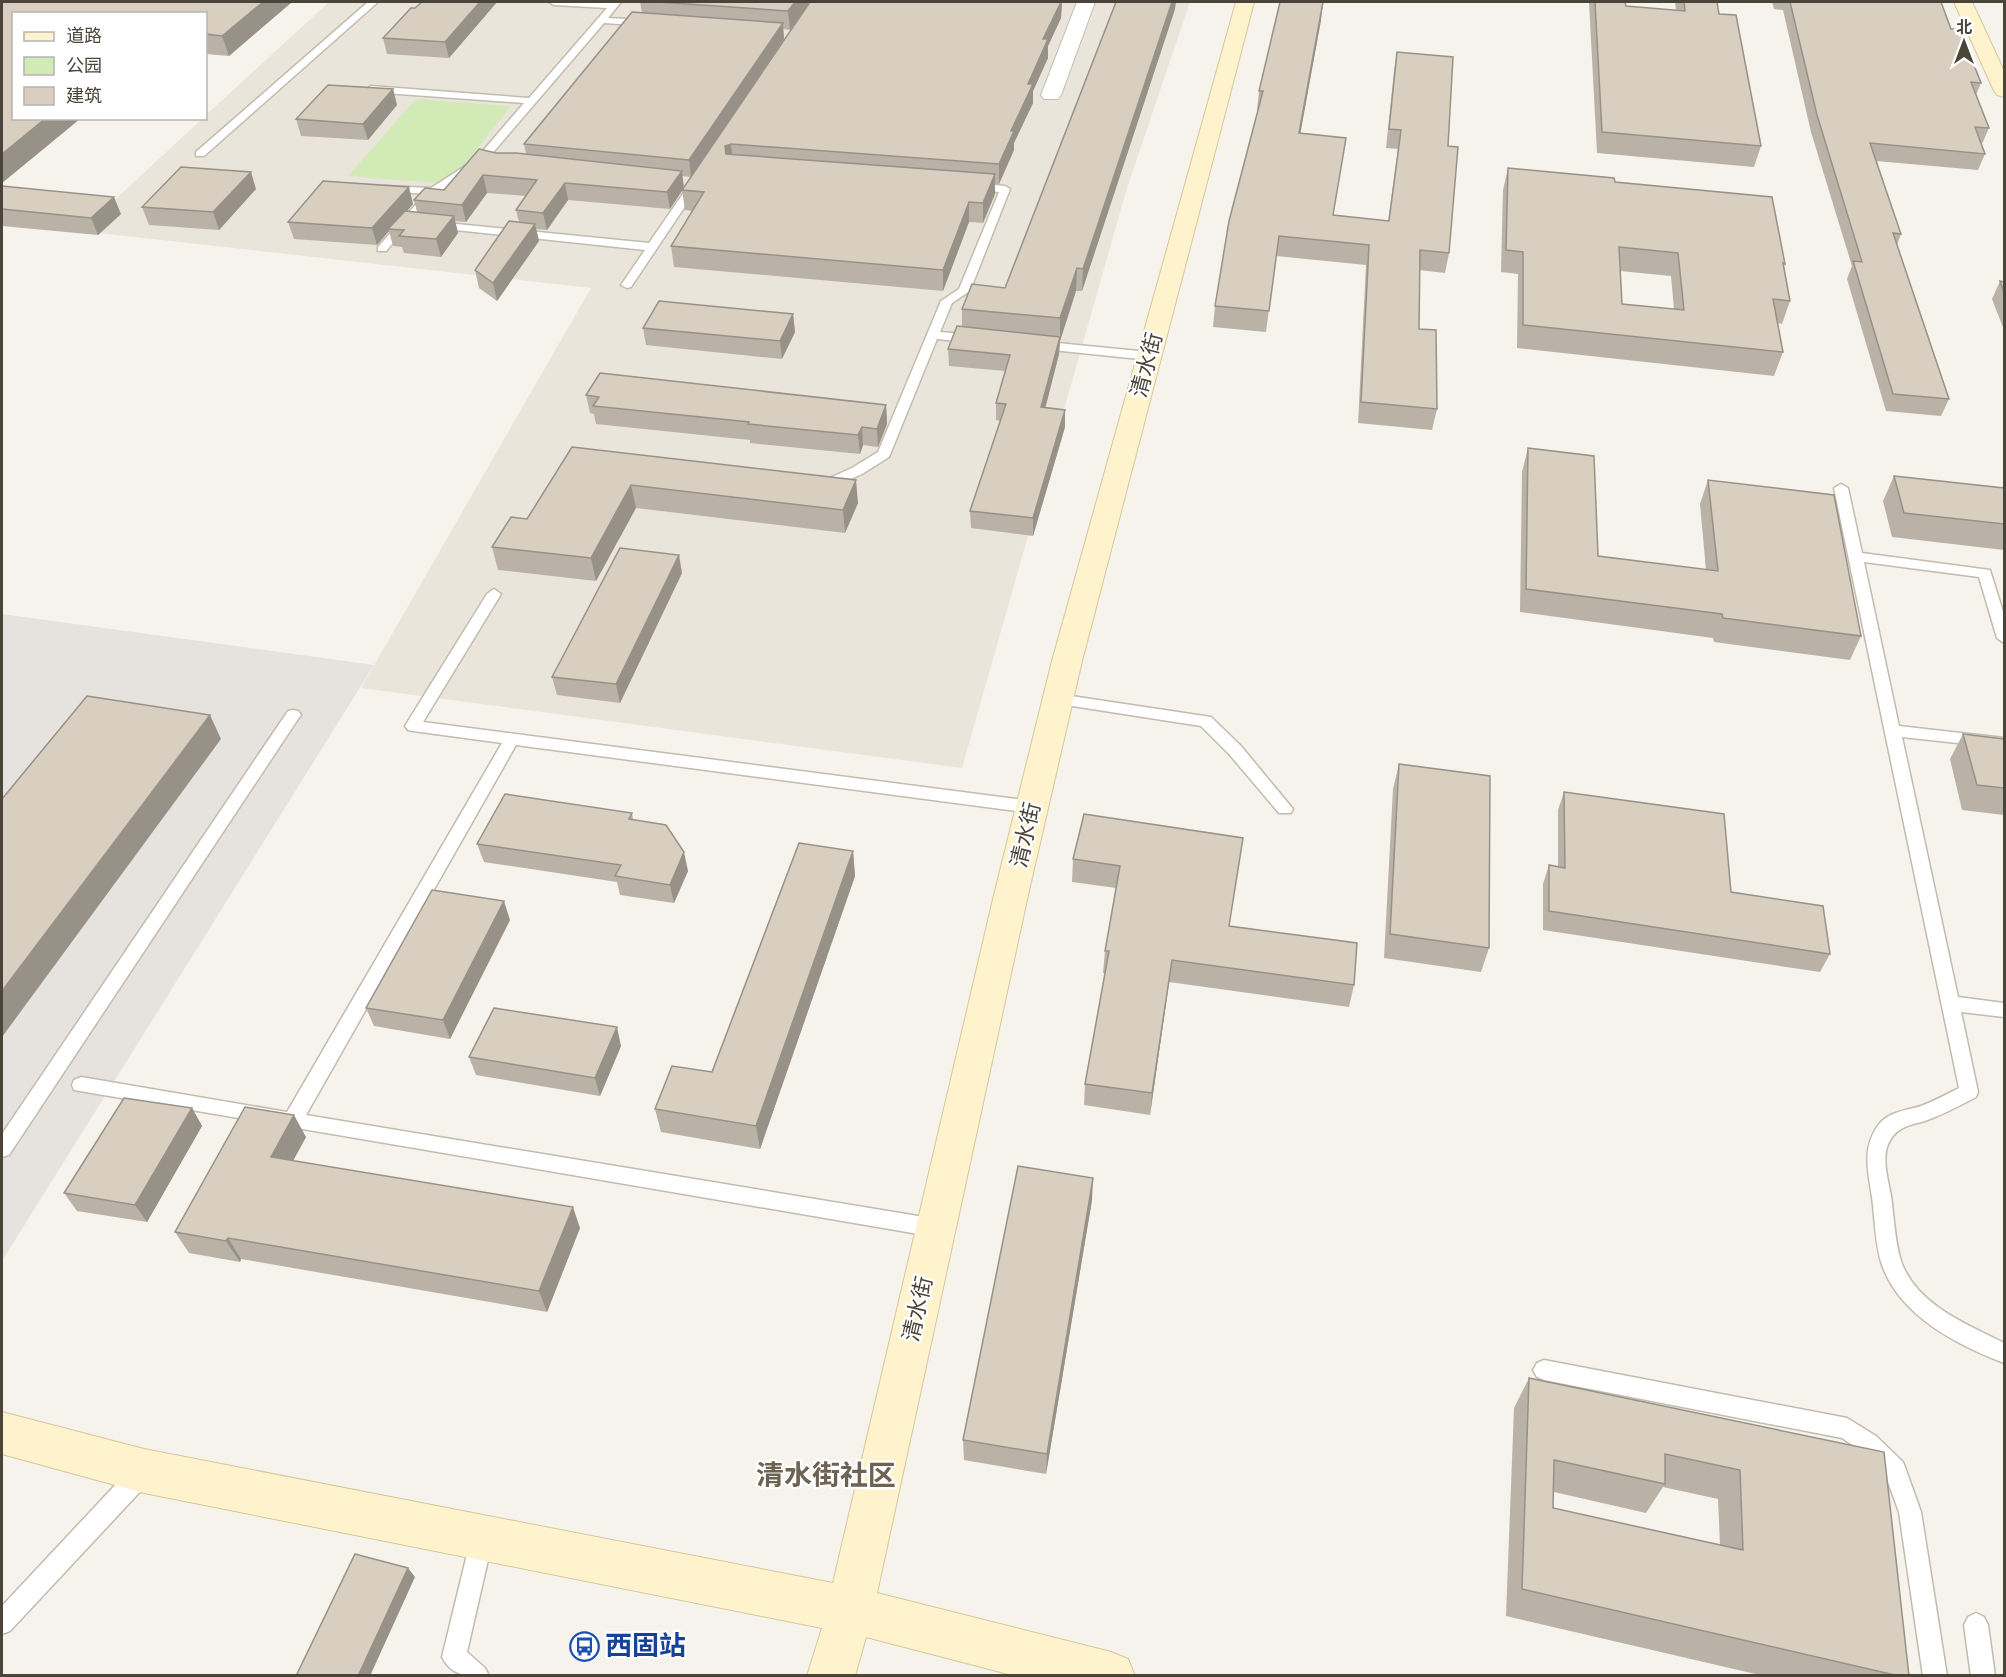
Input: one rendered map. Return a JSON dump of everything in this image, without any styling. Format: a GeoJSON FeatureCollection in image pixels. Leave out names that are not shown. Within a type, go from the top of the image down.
{"type":"FeatureCollection","features":[{"type":"Feature","properties":{"kind":"street"},"geometry":{"type":"LineString","coordinates":[[1051,95],[1086,2]]}},
{"type":"Feature","properties":{"kind":"street","name":"清水街"},"geometry":{"type":"LineString","coordinates":[[831,1676],[850,1610],[1058,699],[1245,2]]}},
{"type":"Feature","properties":{"kind":"street"},"geometry":{"type":"LineString","coordinates":[[1963,2],[2004,91]]}},
{"type":"Feature","properties":{"kind":"street"},"geometry":{"type":"LineString","coordinates":[[2,1433],[144,1471],[850,1610],[1111,1676]]}},
{"type":"Feature","properties":{"kind":"lane"},"geometry":{"type":"LineString","coordinates":[[200,154],[373,2]]}},
{"type":"Feature","properties":{"kind":"lane"},"geometry":{"type":"LineString","coordinates":[[554,2],[615,4]]}},
{"type":"Feature","properties":{"kind":"lane"},"geometry":{"type":"LineString","coordinates":[[378,187],[433,191],[486,161],[531,101],[615,4]]}},
{"type":"Feature","properties":{"kind":"lane"},"geometry":{"type":"LineString","coordinates":[[602,20],[658,24]]}},
{"type":"Feature","properties":{"kind":"lane"},"geometry":{"type":"LineString","coordinates":[[358,88],[531,101]]}},
{"type":"Feature","properties":{"kind":"lane"},"geometry":{"type":"LineString","coordinates":[[627,285],[653,247],[690,183],[702,173]]}},
{"type":"Feature","properties":{"kind":"lane"},"geometry":{"type":"LineString","coordinates":[[803,488],[814,490],[857,471],[884,454],[896,410],[934,334],[947,301],[964,291],[1005,189],[958,185]]}},
{"type":"Feature","properties":{"kind":"lane"},"geometry":{"type":"LineString","coordinates":[[382,249],[418,223],[433,191]]}},
{"type":"Feature","properties":{"kind":"lane"},"geometry":{"type":"LineString","coordinates":[[418,223],[653,247]]}},
{"type":"Feature","properties":{"kind":"lane"},"geometry":{"type":"LineString","coordinates":[[934,334],[991,340]]}},
{"type":"Feature","properties":{"kind":"lane"},"geometry":{"type":"LineString","coordinates":[[1025,344],[1149,356]]}},
{"type":"Feature","properties":{"kind":"lane"},"geometry":{"type":"LineString","coordinates":[[1841,488],[1969,1092],[1924,1113],[1901,1118],[1885,1131],[1876,1148],[1892,1263],[1904,1286],[1923,1307],[1947,1325],[2004,1353]]}},
{"type":"Feature","properties":{"kind":"lane"},"geometry":{"type":"LineString","coordinates":[[1856,557],[1985,573],[2004,638]]}},
{"type":"Feature","properties":{"kind":"lane"},"geometry":{"type":"LineString","coordinates":[[494,594],[413,726],[1032,807]]}},
{"type":"Feature","properties":{"kind":"lane"},"geometry":{"type":"LineString","coordinates":[[1058,699],[1206,721],[1235,750],[1285,809]]}},
{"type":"Feature","properties":{"kind":"lane"},"geometry":{"type":"LineString","coordinates":[[2,1149],[293,715]]}},
{"type":"Feature","properties":{"kind":"lane"},"geometry":{"type":"LineString","coordinates":[[1892,731],[2004,743]]}},
{"type":"Feature","properties":{"kind":"lane"},"geometry":{"type":"LineString","coordinates":[[292,1121],[512,739]]}},
{"type":"Feature","properties":{"kind":"lane"},"geometry":{"type":"LineString","coordinates":[[1950,1003],[2004,1010]]}},
{"type":"Feature","properties":{"kind":"lane"},"geometry":{"type":"LineString","coordinates":[[81,1085],[936,1228]]}},
{"type":"Feature","properties":{"kind":"lane"},"geometry":{"type":"LineString","coordinates":[[1544,1370],[1847,1428],[1868,1443],[1895,1470],[1910,1512],[1935,1676]]}},
{"type":"Feature","properties":{"kind":"lane"},"geometry":{"type":"LineString","coordinates":[[2,1623],[144,1471]]}},
{"type":"Feature","properties":{"kind":"lane"},"geometry":{"type":"LineString","coordinates":[[477,1676],[454,1657],[482,1537]]}},
{"type":"Feature","properties":{"kind":"lane"},"geometry":{"type":"LineString","coordinates":[[1976,1625],[1983,1676]]}},
{"type":"Feature","properties":{"kind":"shaded area"},"geometry":{"type":"Polygon","coordinates":[[[329,2],[1190,2],[1127,188],[962,768],[361,688],[591,288],[81,231],[201,120],[207,120],[207,114],[329,2]]]}},
{"type":"Feature","properties":{"kind":"shaded area"},"geometry":{"type":"Polygon","coordinates":[[[2,614],[374,665],[2,1261],[2,614]]]}},
{"type":"Feature","properties":{"kind":"green space"},"geometry":{"type":"Polygon","coordinates":[[[416,99],[511,106],[449,184],[348,176],[416,99]]]}},
{"type":"Feature","properties":{"kind":"building"},"geometry":{"type":"Polygon","coordinates":[[[2,2],[263,2],[222,36],[207,34],[207,12],[12,12],[12,120],[44,120],[2,154],[2,2]]]}},
{"type":"Feature","properties":{"kind":"building"},"geometry":{"type":"Polygon","coordinates":[[[422,2],[480,2],[445,42],[383,38],[411,8],[415,8],[422,2]]]}},
{"type":"Feature","properties":{"kind":"building"},"geometry":{"type":"Polygon","coordinates":[[[658,2],[795,2],[788,11],[658,2]]]}},
{"type":"Feature","properties":{"kind":"building"},"geometry":{"type":"Polygon","coordinates":[[[810,2],[1061,2],[1043,39],[1048,39],[1028,84],[1033,84],[1011,131],[1014,131],[999,164],[731,144],[725,146],[726,154],[995,174],[983,203],[969,202],[943,270],[671,246],[704,192],[682,190],[810,2]]]}},
{"type":"Feature","properties":{"kind":"building"},"geometry":{"type":"Polygon","coordinates":[[[1116,2],[1172,2],[1083,269],[1077,268],[1060,318],[962,309],[972,284],[1005,288],[1116,2]]]}},
{"type":"Feature","properties":{"kind":"building"},"geometry":{"type":"Polygon","coordinates":[[[1280,2],[1323,2],[1299,133],[1346,138],[1333,215],[1389,221],[1401,130],[1389,129],[1397,52],[1453,57],[1448,146],[1458,147],[1449,253],[1420,250],[1419,329],[1436,330],[1437,409],[1361,402],[1369,245],[1279,236],[1269,311],[1215,306],[1229,221],[1263,91],[1259,91],[1280,2]]]}},
{"type":"Feature","properties":{"kind":"building"},"geometry":{"type":"Polygon","coordinates":[[[1595,2],[1625,2],[1626,6],[1685,11],[1684,2],[1717,2],[1719,14],[1736,15],[1761,146],[1602,132],[1595,2]]]}},
{"type":"Feature","properties":{"kind":"building"},"geometry":{"type":"Polygon","coordinates":[[[1790,2],[1941,2],[1951,29],[1960,29],[1981,83],[1971,82],[1989,128],[1975,127],[1985,154],[1870,143],[1901,234],[1893,233],[1949,399],[1893,394],[1853,261],[1862,262],[1817,115],[1790,2]]]}},
{"type":"Feature","properties":{"kind":"building"},"geometry":{"type":"Polygon","coordinates":[[[632,12],[783,23],[689,160],[524,144],[632,12]]]}},
{"type":"Feature","properties":{"kind":"building"},"geometry":{"type":"Polygon","coordinates":[[[328,85],[393,89],[363,124],[296,119],[328,85]]]}},
{"type":"Feature","properties":{"kind":"building"},"geometry":{"type":"Polygon","coordinates":[[[479,149],[496,153],[516,153],[682,171],[667,192],[565,183],[543,213],[516,210],[537,180],[483,175],[462,205],[414,200],[425,188],[444,190],[479,149]]]}},
{"type":"Feature","properties":{"kind":"building"},"geometry":{"type":"Polygon","coordinates":[[[181,167],[251,172],[213,212],[142,207],[181,167]]]}},
{"type":"Feature","properties":{"kind":"building"},"geometry":{"type":"Polygon","coordinates":[[[1508,168],[1614,178],[1615,182],[1772,197],[1790,301],[1773,299],[1783,352],[1523,325],[1523,252],[1506,250],[1508,168]],[[1619,247],[1622,304],[1684,310],[1678,253],[1619,247]]]}},
{"type":"Feature","properties":{"kind":"building"},"geometry":{"type":"Polygon","coordinates":[[[323,181],[409,187],[372,228],[288,222],[323,181]]]}},
{"type":"Feature","properties":{"kind":"building"},"geometry":{"type":"Polygon","coordinates":[[[2,186],[114,197],[91,218],[2,209],[2,186]]]}},
{"type":"Feature","properties":{"kind":"building"},"geometry":{"type":"Polygon","coordinates":[[[405,211],[454,216],[436,239],[399,236],[404,230],[388,229],[405,211]]]}},
{"type":"Feature","properties":{"kind":"building"},"geometry":{"type":"Polygon","coordinates":[[[509,221],[535,224],[493,283],[475,270],[509,221]]]}},
{"type":"Feature","properties":{"kind":"building"},"geometry":{"type":"Polygon","coordinates":[[[659,301],[793,314],[780,341],[643,328],[659,301]]]}},
{"type":"Feature","properties":{"kind":"building"},"geometry":{"type":"Polygon","coordinates":[[[957,326],[1060,337],[1041,407],[1065,410],[1033,518],[970,511],[1006,404],[996,403],[1010,355],[948,349],[957,326]]]}},
{"type":"Feature","properties":{"kind":"building"},"geometry":{"type":"Polygon","coordinates":[[[600,373],[886,405],[877,429],[862,427],[858,435],[748,424],[749,422],[593,406],[599,397],[586,395],[600,373]]]}},
{"type":"Feature","properties":{"kind":"building"},"geometry":{"type":"Polygon","coordinates":[[[572,447],[856,480],[843,510],[631,485],[591,558],[492,547],[511,517],[527,519],[572,447]]]}},
{"type":"Feature","properties":{"kind":"building"},"geometry":{"type":"Polygon","coordinates":[[[1528,448],[1594,456],[1598,556],[1718,571],[1708,480],[1834,495],[1861,636],[1723,618],[1722,614],[1526,589],[1528,448]]]}},
{"type":"Feature","properties":{"kind":"building"},"geometry":{"type":"Polygon","coordinates":[[[1894,476],[2004,488],[2004,524],[1904,513],[1894,476]]]}},
{"type":"Feature","properties":{"kind":"building"},"geometry":{"type":"Polygon","coordinates":[[[620,548],[679,555],[616,684],[552,677],[620,548]]]}},
{"type":"Feature","properties":{"kind":"building"},"geometry":{"type":"Polygon","coordinates":[[[87,696],[210,715],[2,991],[2,799],[87,696]]]}},
{"type":"Feature","properties":{"kind":"building"},"geometry":{"type":"Polygon","coordinates":[[[1963,734],[2004,739],[2004,788],[1977,785],[1963,734]]]}},
{"type":"Feature","properties":{"kind":"building"},"geometry":{"type":"Polygon","coordinates":[[[1399,764],[1490,776],[1489,948],[1390,934],[1399,764]]]}},
{"type":"Feature","properties":{"kind":"building"},"geometry":{"type":"Polygon","coordinates":[[[1564,792],[1724,814],[1731,892],[1823,906],[1830,954],[1549,911],[1549,865],[1565,868],[1564,792]]]}},
{"type":"Feature","properties":{"kind":"building"},"geometry":{"type":"Polygon","coordinates":[[[505,794],[632,813],[629,819],[666,825],[684,852],[670,885],[615,876],[621,865],[477,844],[505,794]]]}},
{"type":"Feature","properties":{"kind":"building"},"geometry":{"type":"Polygon","coordinates":[[[1084,814],[1243,838],[1229,926],[1357,943],[1354,985],[1172,960],[1152,1093],[1085,1084],[1109,951],[1105,951],[1120,866],[1073,859],[1084,814]]]}},
{"type":"Feature","properties":{"kind":"building"},"geometry":{"type":"Polygon","coordinates":[[[799,843],[853,851],[756,1126],[655,1109],[672,1066],[712,1072],[799,843]]]}},
{"type":"Feature","properties":{"kind":"building"},"geometry":{"type":"Polygon","coordinates":[[[432,890],[504,901],[443,1020],[366,1008],[432,890]]]}},
{"type":"Feature","properties":{"kind":"building"},"geometry":{"type":"Polygon","coordinates":[[[494,1008],[617,1027],[595,1078],[469,1057],[494,1008]]]}},
{"type":"Feature","properties":{"kind":"building"},"geometry":{"type":"Polygon","coordinates":[[[124,1098],[192,1108],[135,1205],[64,1193],[124,1098]]]}},
{"type":"Feature","properties":{"kind":"building"},"geometry":{"type":"Polygon","coordinates":[[[245,1107],[294,1115],[271,1157],[573,1207],[539,1291],[228,1238],[226,1241],[175,1232],[245,1107]]]}},
{"type":"Feature","properties":{"kind":"building"},"geometry":{"type":"Polygon","coordinates":[[[1018,1166],[1093,1178],[1047,1454],[963,1440],[1018,1166]]]}},
{"type":"Feature","properties":{"kind":"building"},"geometry":{"type":"Polygon","coordinates":[[[1529,1378],[1884,1452],[1909,1676],[1899,1676],[1522,1589],[1529,1378]],[[1665,1454],[1665,1484],[1554,1460],[1553,1508],[1743,1550],[1740,1470],[1665,1454]]]}},
{"type":"Feature","properties":{"kind":"building"},"geometry":{"type":"Polygon","coordinates":[[[355,1554],[408,1568],[358,1676],[296,1676],[355,1554]]]}},
{"type":"Feature","properties":{"kind":"place","name":"西固站"},"geometry":{"type":"Point","coordinates":[584,1646]}},
{"type":"Feature","properties":{"kind":"district","name":"清水街社区"},"geometry":{"type":"Point","coordinates":[826,1475]}}]}
